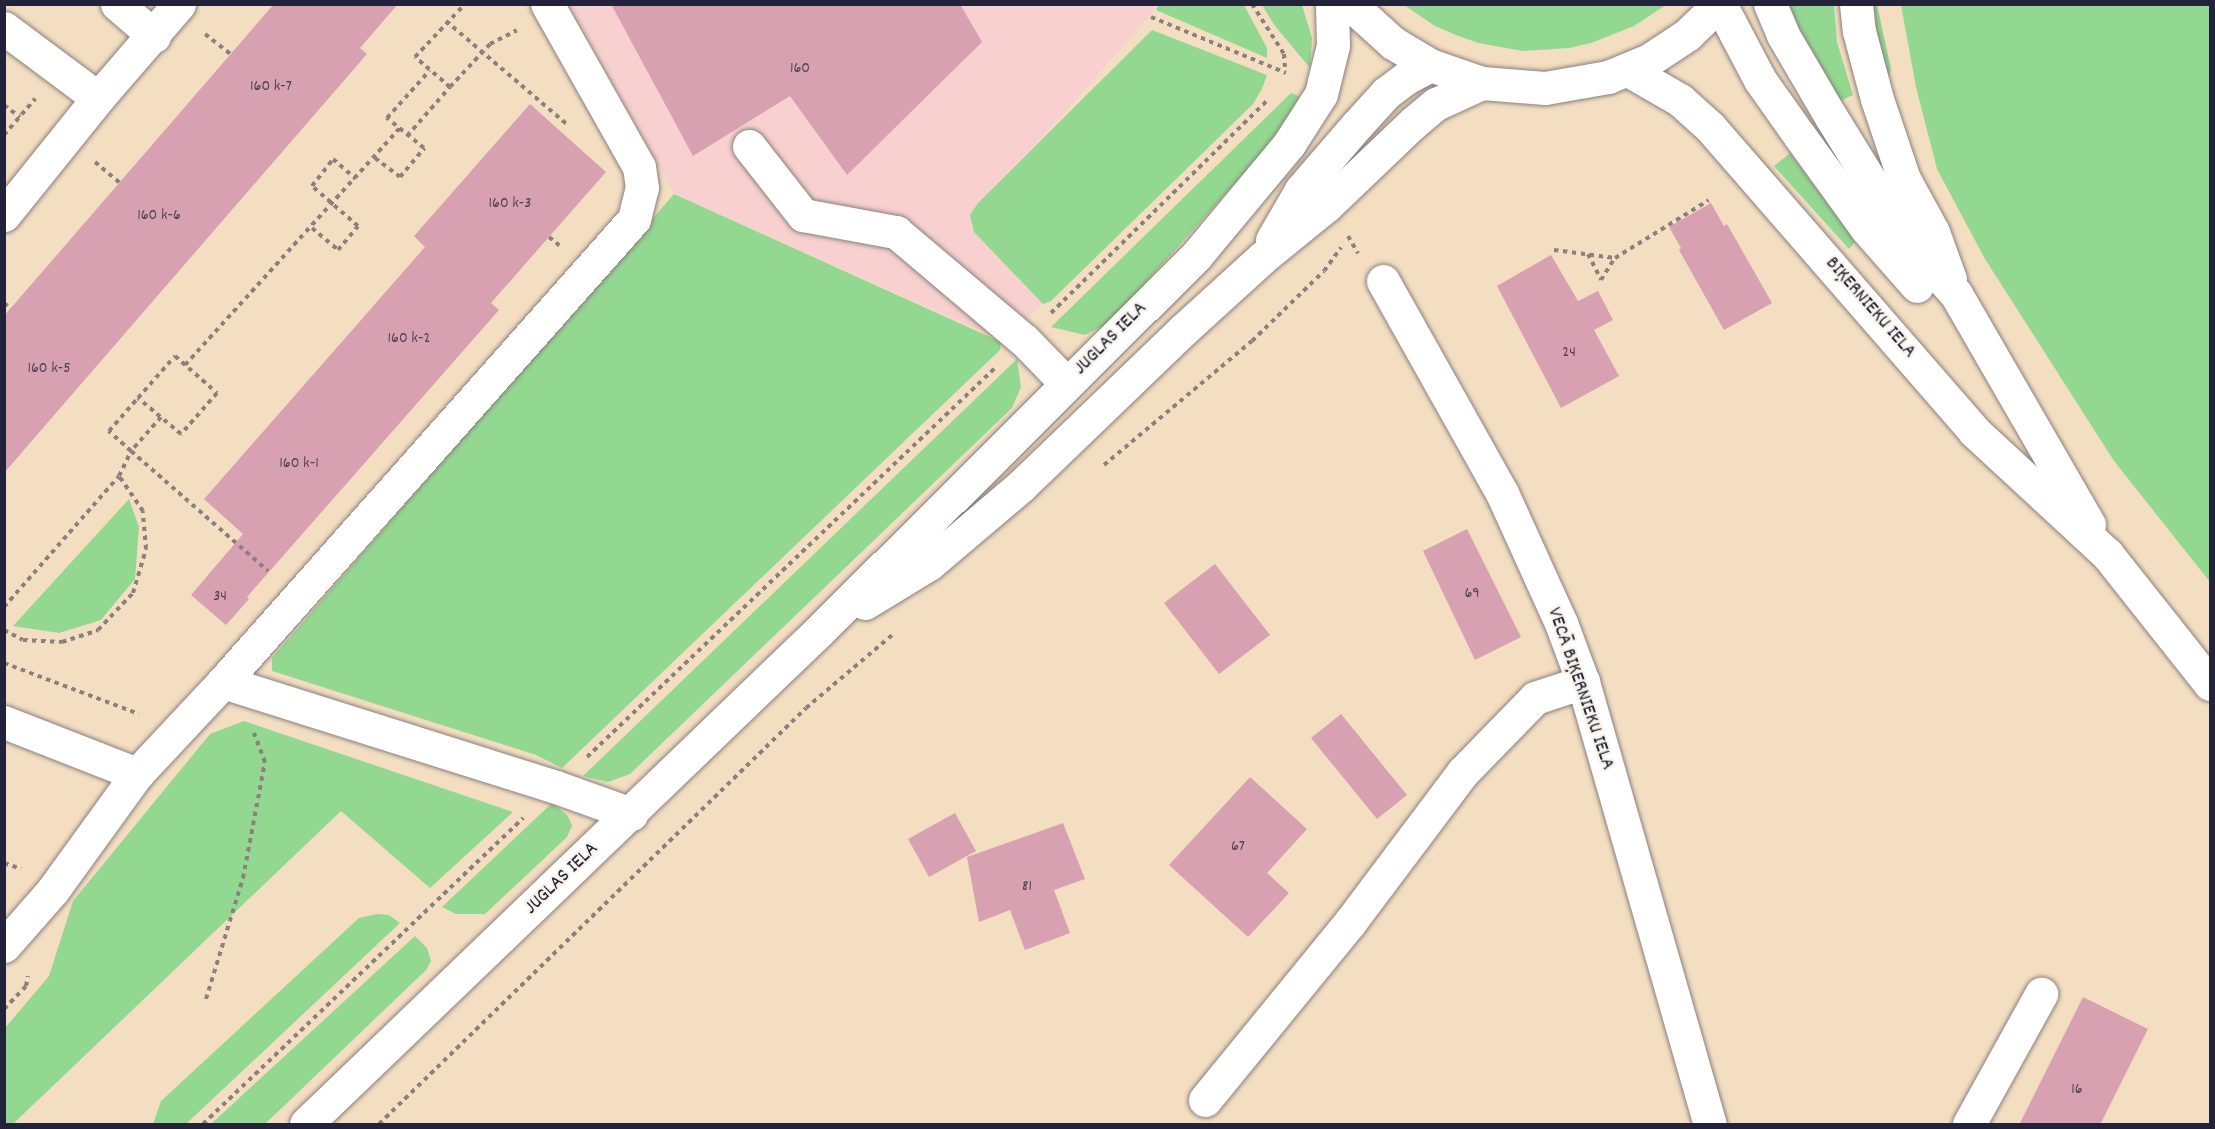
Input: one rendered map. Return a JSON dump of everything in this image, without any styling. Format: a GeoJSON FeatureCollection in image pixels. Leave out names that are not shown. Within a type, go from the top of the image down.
{"type":"FeatureCollection","features":[{"type":"Feature","properties":{"kind":"main road"},"geometry":{"type":"LineString","coordinates":[[117,4],[154,36]]}},
{"type":"Feature","properties":{"kind":"main road"},"geometry":{"type":"LineString","coordinates":[[4,215],[98,98],[154,36],[179,4]]}},
{"type":"Feature","properties":{"kind":"main road","name":"JUGLAS IELA"},"geometry":{"type":"LineString","coordinates":[[306,1125],[818,632],[1196,256],[1289,144],[1321,94],[1333,45],[1332,4]]}},
{"type":"Feature","properties":{"kind":"main road"},"geometry":{"type":"LineString","coordinates":[[1350,4],[1384,36],[1430,65],[1482,83],[1545,88],[1588,82],[1628,70],[1649,60],[1687,35],[1720,4]]}},
{"type":"Feature","properties":{"kind":"main road","name":"BIĶERNIEKU IELA"},"geometry":{"type":"LineString","coordinates":[[1720,4],[1760,80],[1866,228],[2014,395]]}},
{"type":"Feature","properties":{"kind":"main road","name":"BIĶERNIEKU IELA"},"geometry":{"type":"LineString","coordinates":[[1770,4],[1783,35],[1907,240],[1956,294],[2107,554],[2211,684]]}},
{"type":"Feature","properties":{"kind":"main road"},"geometry":{"type":"LineString","coordinates":[[1856,4],[1859,31],[1877,99],[1900,169],[1933,232],[1956,294]]}},
{"type":"Feature","properties":{"kind":"main road"},"geometry":{"type":"LineString","coordinates":[[8,936],[53,890],[137,774],[223,682],[634,219],[642,188],[639,167],[549,8]]}},
{"type":"Feature","properties":{"kind":"main road"},"geometry":{"type":"LineString","coordinates":[[4,28],[98,98]]}},
{"type":"Feature","properties":{"kind":"main road","name":"JUGLAS IELA"},"geometry":{"type":"LineString","coordinates":[[1262,258],[1301,190],[1357,125],[1386,93],[1406,78],[1430,65]]}},
{"type":"Feature","properties":{"kind":"main road","name":"BIĶERNIEKU IELA"},"geometry":{"type":"LineString","coordinates":[[1628,70],[1680,100],[1710,127],[1974,431],[2107,554]]}},
{"type":"Feature","properties":{"kind":"main road","name":"JUGLAS IELA"},"geometry":{"type":"LineString","coordinates":[[818,632],[929,564],[1005,500],[1262,258],[1326,206],[1383,149],[1436,104],[1482,83]]}},
{"type":"Feature","properties":{"kind":"main road"},"geometry":{"type":"LineString","coordinates":[[749,146],[803,216],[896,232],[1024,340],[1066,383]]}},
{"type":"Feature","properties":{"kind":"main road","name":"VECĀ BIĶERNIEKU IELA"},"geometry":{"type":"LineString","coordinates":[[1383,281],[1502,493],[1562,623],[1582,682],[1710,1125]]}},
{"type":"Feature","properties":{"kind":"main road"},"geometry":{"type":"LineString","coordinates":[[223,682],[556,787],[631,814]]}},
{"type":"Feature","properties":{"kind":"main road"},"geometry":{"type":"LineString","coordinates":[[1205,1100],[1351,921],[1463,772],[1535,698],[1582,682]]}},
{"type":"Feature","properties":{"kind":"main road"},"geometry":{"type":"LineString","coordinates":[[4,722],[137,774]]}},
{"type":"Feature","properties":{"kind":"main road"},"geometry":{"type":"LineString","coordinates":[[1969,1125],[2041,994]]}},
{"type":"Feature","properties":{"kind":"path"},"geometry":{"type":"LineString","coordinates":[[450,87],[415,57],[465,4]]}},
{"type":"Feature","properties":{"kind":"path"},"geometry":{"type":"LineString","coordinates":[[1252,4],[1284,54],[1285,73],[1281,82]]}},
{"type":"Feature","properties":{"kind":"path"},"geometry":{"type":"LineString","coordinates":[[407,136],[490,44],[549,8]]}},
{"type":"Feature","properties":{"kind":"path"},"geometry":{"type":"LineString","coordinates":[[1151,17],[1296,77]]}},
{"type":"Feature","properties":{"kind":"path"},"geometry":{"type":"LineString","coordinates":[[447,21],[570,128]]}},
{"type":"Feature","properties":{"kind":"path"},"geometry":{"type":"LineString","coordinates":[[375,158],[400,177],[424,148],[387,118],[430,70]]}},
{"type":"Feature","properties":{"kind":"path"},"geometry":{"type":"LineString","coordinates":[[203,1125],[1024,340],[1270,98]]}},
{"type":"Feature","properties":{"kind":"path"},"geometry":{"type":"LineString","coordinates":[[4,105],[20,117]]}},
{"type":"Feature","properties":{"kind":"path"},"geometry":{"type":"LineString","coordinates":[[186,365],[356,180],[399,129]]}},
{"type":"Feature","properties":{"kind":"path"},"geometry":{"type":"LineString","coordinates":[[312,228],[338,250],[358,225],[312,186],[333,159],[356,180]]}},
{"type":"Feature","properties":{"kind":"path"},"geometry":{"type":"LineString","coordinates":[[1588,254],[1601,280],[1616,258],[1709,200]]}},
{"type":"Feature","properties":{"kind":"path"},"geometry":{"type":"LineString","coordinates":[[1100,468],[1252,341],[1324,271],[1348,237]]}},
{"type":"Feature","properties":{"kind":"path"},"geometry":{"type":"LineString","coordinates":[[1554,250],[1616,258]]}},
{"type":"Feature","properties":{"kind":"path"},"geometry":{"type":"LineString","coordinates":[[4,303],[11,309]]}},
{"type":"Feature","properties":{"kind":"path"},"geometry":{"type":"LineString","coordinates":[[138,398],[181,434],[217,393],[175,356],[138,398],[109,431],[297,598]]}},
{"type":"Feature","properties":{"kind":"path"},"geometry":{"type":"LineString","coordinates":[[4,607],[119,476],[131,451],[161,417]]}},
{"type":"Feature","properties":{"kind":"path"},"geometry":{"type":"LineString","coordinates":[[4,630],[23,640],[62,642],[98,630],[133,593],[146,549],[143,511],[119,476]]}},
{"type":"Feature","properties":{"kind":"path"},"geometry":{"type":"LineString","coordinates":[[379,1125],[806,708],[893,634]]}},
{"type":"Feature","properties":{"kind":"path"},"geometry":{"type":"LineString","coordinates":[[4,663],[180,729]]}},
{"type":"Feature","properties":{"kind":"path"},"geometry":{"type":"LineString","coordinates":[[206,999],[243,878],[265,762],[254,731]]}},
{"type":"Feature","properties":{"kind":"shaded area"},"geometry":{"type":"Polygon","coordinates":[[[570,5],[1159,5],[1050,129],[978,203],[970,215],[974,232],[1043,304],[1003,341],[674,194],[570,5]]]}},
{"type":"Feature","properties":{"kind":"green space"},"geometry":{"type":"Polygon","coordinates":[[[1159,5],[1244,5],[1267,48],[1267,58],[1156,10],[1159,5]]]}},
{"type":"Feature","properties":{"kind":"green space"},"geometry":{"type":"Polygon","coordinates":[[[1262,5],[1302,5],[1312,38],[1310,68],[1275,26],[1262,5]]]}},
{"type":"Feature","properties":{"kind":"green space"},"geometry":{"type":"Polygon","coordinates":[[[1404,5],[1666,5],[1634,26],[1591,43],[1569,48],[1523,51],[1478,43],[1456,35],[1435,26],[1404,5]]]}},
{"type":"Feature","properties":{"kind":"green space"},"geometry":{"type":"Polygon","coordinates":[[[1785,5],[1834,5],[1837,42],[1853,95],[1838,102],[1785,5]]]}},
{"type":"Feature","properties":{"kind":"green space"},"geometry":{"type":"Polygon","coordinates":[[[1867,5],[1877,5],[1891,69],[1887,83],[1867,5]]]}},
{"type":"Feature","properties":{"kind":"green space"},"geometry":{"type":"Polygon","coordinates":[[[1901,5],[2210,5],[2210,582],[2114,461],[1985,259],[1937,169],[1916,87],[1901,5]]]}},
{"type":"Feature","properties":{"kind":"green space"},"geometry":{"type":"Polygon","coordinates":[[[1152,30],[1267,75],[1262,89],[1253,104],[1051,301],[1043,304],[974,232],[970,215],[978,203],[1152,30]]]}},
{"type":"Feature","properties":{"kind":"green space"},"geometry":{"type":"Polygon","coordinates":[[[1291,93],[1299,96],[1289,119],[1267,148],[1109,323],[1085,335],[1051,327],[1291,93]]]}},
{"type":"Feature","properties":{"kind":"green space"},"geometry":{"type":"Polygon","coordinates":[[[1790,153],[1856,241],[1849,249],[1774,166],[1790,153]]]}},
{"type":"Feature","properties":{"kind":"green space"},"geometry":{"type":"Polygon","coordinates":[[[674,194],[1001,342],[1000,350],[562,768],[536,755],[272,671],[272,658],[674,194]]]}},
{"type":"Feature","properties":{"kind":"green space"},"geometry":{"type":"Polygon","coordinates":[[[1017,359],[1021,387],[1012,408],[630,774],[608,782],[583,776],[1017,359]]]}},
{"type":"Feature","properties":{"kind":"green space"},"geometry":{"type":"Polygon","coordinates":[[[129,499],[139,527],[135,579],[101,620],[59,633],[13,626],[129,499]]]}},
{"type":"Feature","properties":{"kind":"green space"},"geometry":{"type":"Polygon","coordinates":[[[244,721],[513,812],[430,888],[341,811],[13,1124],[5,1124],[5,1028],[49,976],[73,901],[210,734],[244,721]]]}},
{"type":"Feature","properties":{"kind":"green space"},"geometry":{"type":"Polygon","coordinates":[[[552,803],[568,816],[572,826],[567,837],[485,914],[456,914],[442,907],[552,803]]]}},
{"type":"Feature","properties":{"kind":"green space"},"geometry":{"type":"Polygon","coordinates":[[[377,914],[389,915],[400,923],[186,1124],[153,1124],[161,1101],[359,918],[377,914]]]}},
{"type":"Feature","properties":{"kind":"green space"},"geometry":{"type":"Polygon","coordinates":[[[415,936],[427,948],[431,961],[426,970],[265,1124],[211,1124],[415,936]]]}},
{"type":"Feature","properties":{"kind":"building"},"geometry":{"type":"Polygon","coordinates":[[[274,4],[398,4],[360,48],[367,54],[4,473],[4,316],[274,4]]]}},
{"type":"Feature","properties":{"kind":"building"},"geometry":{"type":"Polygon","coordinates":[[[611,4],[960,4],[982,42],[847,175],[790,96],[693,156],[611,4]]]}},
{"type":"Feature","properties":{"kind":"building"},"geometry":{"type":"Polygon","coordinates":[[[530,104],[606,172],[491,303],[499,310],[247,597],[249,599],[226,625],[191,595],[243,534],[204,499],[425,247],[414,236],[530,104]]]}},
{"type":"Feature","properties":{"kind":"building"},"geometry":{"type":"Polygon","coordinates":[[[1711,203],[1724,226],[1727,224],[1772,303],[1724,330],[1679,250],[1681,248],[1669,227],[1711,203]]]}},
{"type":"Feature","properties":{"kind":"building"},"geometry":{"type":"Polygon","coordinates":[[[1551,255],[1578,301],[1598,291],[1613,320],[1594,330],[1619,376],[1561,408],[1497,286],[1551,255]]]}},
{"type":"Feature","properties":{"kind":"building"},"geometry":{"type":"Polygon","coordinates":[[[1467,529],[1521,637],[1475,660],[1423,551],[1467,529]]]}},
{"type":"Feature","properties":{"kind":"building"},"geometry":{"type":"Polygon","coordinates":[[[1215,564],[1270,635],[1219,674],[1164,603],[1215,564]]]}},
{"type":"Feature","properties":{"kind":"building"},"geometry":{"type":"Polygon","coordinates":[[[1341,714],[1407,795],[1377,819],[1311,738],[1341,714]]]}},
{"type":"Feature","properties":{"kind":"building"},"geometry":{"type":"Polygon","coordinates":[[[1250,777],[1307,829],[1267,873],[1289,893],[1248,937],[1169,865],[1250,777]]]}},
{"type":"Feature","properties":{"kind":"building"},"geometry":{"type":"Polygon","coordinates":[[[955,813],[976,851],[929,877],[908,839],[955,813]]]}},
{"type":"Feature","properties":{"kind":"building"},"geometry":{"type":"Polygon","coordinates":[[[1063,823],[1085,879],[1054,890],[1070,933],[1025,950],[1010,910],[979,922],[967,857],[1063,823]]]}},
{"type":"Feature","properties":{"kind":"building"},"geometry":{"type":"Polygon","coordinates":[[[2083,997],[2148,1029],[2100,1125],[2019,1125],[2083,997]]]}}]}
